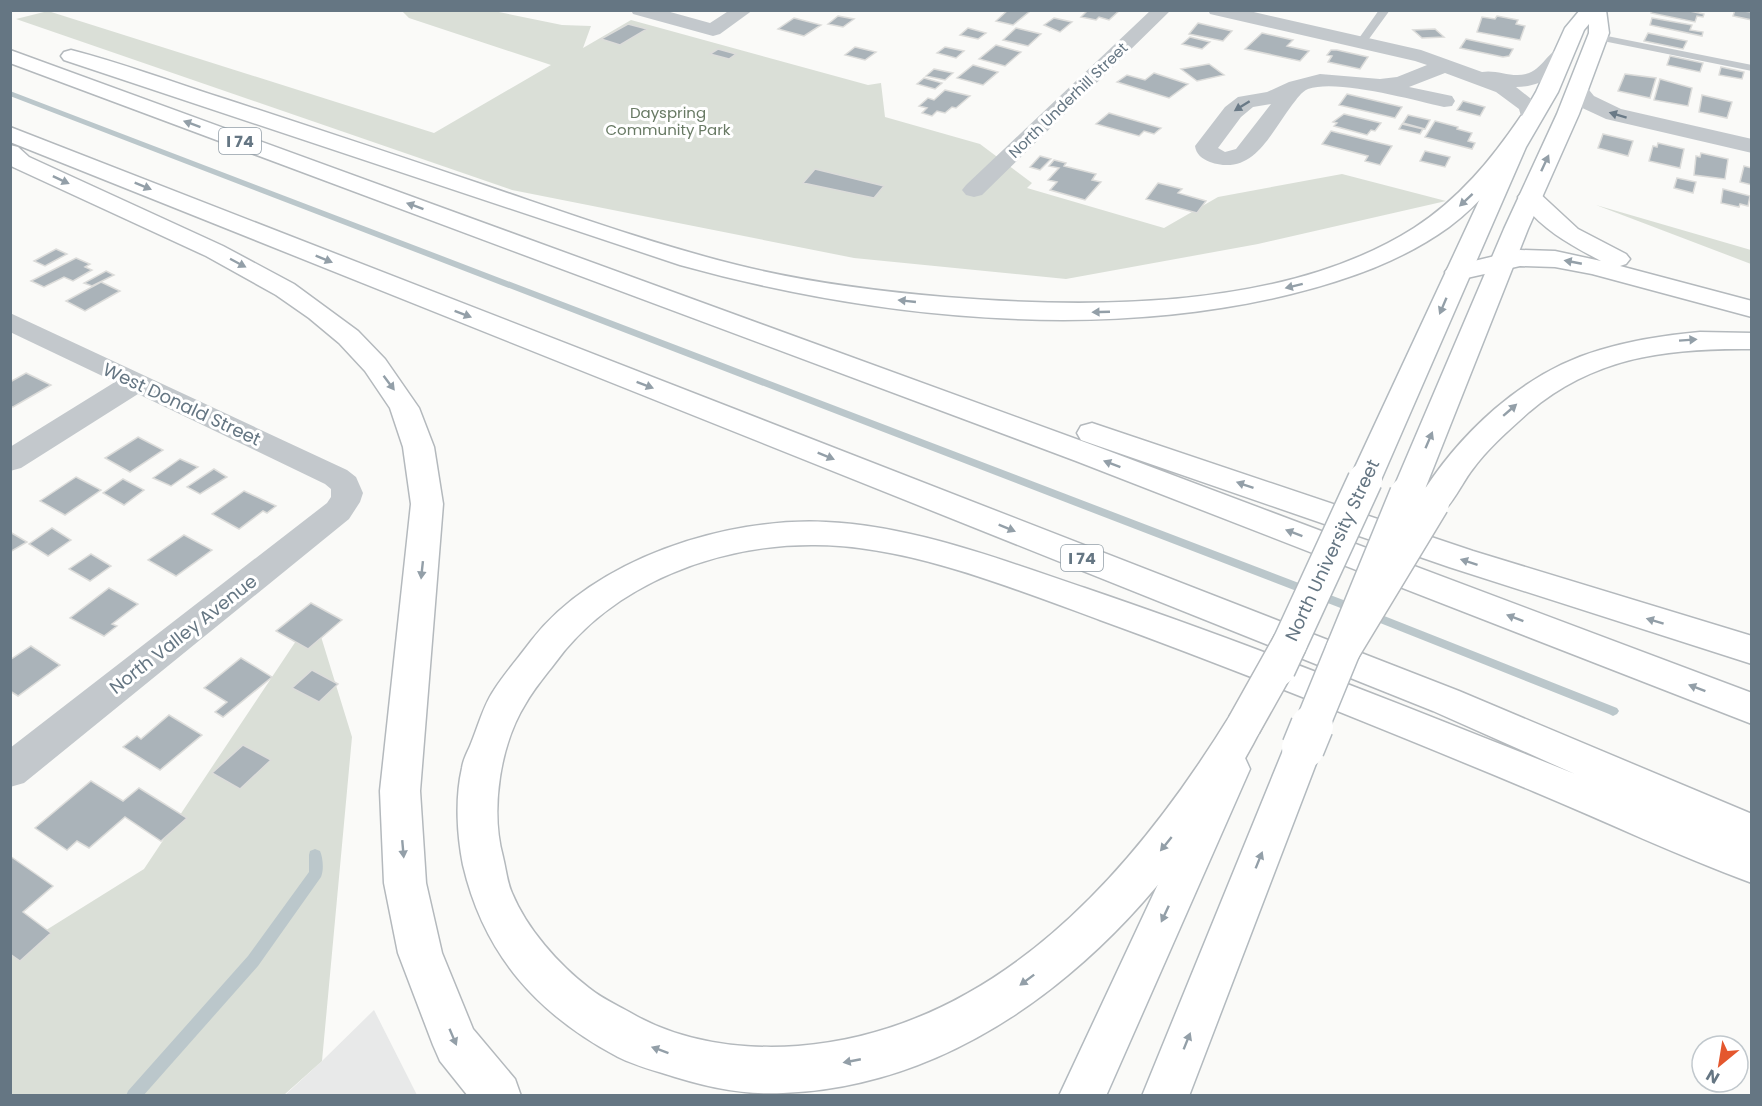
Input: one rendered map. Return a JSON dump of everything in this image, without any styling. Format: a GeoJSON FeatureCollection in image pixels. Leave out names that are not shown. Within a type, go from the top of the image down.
{"type":"FeatureCollection","features":[{"type":"Feature","properties":{"kind":"main road","name":"North University Street"},"geometry":{"type":"LineString","coordinates":[[1247,726],[1290,643],[1458,272],[1530,120],[1547,92],[1575,28],[1591,10]]}},
{"type":"Feature","properties":{"kind":"main road"},"geometry":{"type":"LineString","coordinates":[[1165,1095],[1343,650],[1419,499],[1503,261],[1598,37],[1597,10]]}},
{"type":"Feature","properties":{"kind":"main road"},"geometry":{"type":"LineString","coordinates":[[10,36],[590,229],[726,270],[848,294],[994,309],[1090,312],[1204,304],[1279,290],[1349,269],[1402,246],[1444,219],[1491,175],[1530,120]]}},
{"type":"Feature","properties":{"kind":"main road","name":"I 74"},"geometry":{"type":"LineString","coordinates":[[10,56],[1088,454],[1752,709]]}},
{"type":"Feature","properties":{"kind":"main road","name":"I 74"},"geometry":{"type":"LineString","coordinates":[[10,134],[1446,701],[1752,833]]}},
{"type":"Feature","properties":{"kind":"main road"},"geometry":{"type":"LineString","coordinates":[[10,152],[21,162],[222,255],[295,297],[358,348],[383,375],[402,404],[416,437],[423,462],[427,504],[400,791],[405,883],[420,953],[456,1045],[498,1095]]}},
{"type":"Feature","properties":{"kind":"main road"},"geometry":{"type":"LineString","coordinates":[[1530,197],[1556,224],[1576,238],[1672,288]]}},
{"type":"Feature","properties":{"kind":"main road"},"geometry":{"type":"LineString","coordinates":[[469,226],[933,379],[1461,559],[1752,650]]}},
{"type":"Feature","properties":{"kind":"main road"},"geometry":{"type":"LineString","coordinates":[[1458,272],[1503,261],[1537,257],[1555,259],[1752,309]]}},
{"type":"Feature","properties":{"kind":"main road"},"geometry":{"type":"LineString","coordinates":[[1419,499],[1457,468],[1500,419],[1528,396],[1568,373],[1613,354],[1648,346],[1696,340],[1752,342]]}},
{"type":"Feature","properties":{"kind":"main road"},"geometry":{"type":"LineString","coordinates":[[1247,726],[1177,830],[1135,881],[1097,921],[1053,960],[1026,982],[978,1013],[943,1031],[910,1045],[863,1059],[831,1065],[780,1070],[711,1065],[660,1051],[591,1017],[563,997],[518,949],[494,903],[478,849],[475,804],[477,781],[494,726],[510,693],[525,670],[567,624],[595,603],[640,575],[699,550],[755,538],[824,533],[875,539],[939,554],[1078,598],[1395,717],[1752,865]]}},
{"type":"Feature","properties":{"kind":"main road"},"geometry":{"type":"LineString","coordinates":[[1082,1095],[1247,726]]}},
{"type":"Feature","properties":{"kind":"street"},"geometry":{"type":"LineString","coordinates":[[640,10],[713,30],[744,10]]}},
{"type":"Feature","properties":{"kind":"street","name":"North Underhill Street"},"geometry":{"type":"LineString","coordinates":[[974,190],[1162,10]]}},
{"type":"Feature","properties":{"kind":"street"},"geometry":{"type":"LineString","coordinates":[[1217,10],[1362,41],[1500,79],[1530,80],[1541,75],[1564,52]]}},
{"type":"Feature","properties":{"kind":"street"},"geometry":{"type":"LineString","coordinates":[[1296,86],[1309,81],[1329,79],[1384,86],[1406,82],[1446,65],[1517,96],[1529,106],[1530,120]]}},
{"type":"Feature","properties":{"kind":"street"},"geometry":{"type":"LineString","coordinates":[[1369,84],[1444,101]]}},
{"type":"Feature","properties":{"kind":"street"},"geometry":{"type":"LineString","coordinates":[[1578,88],[1584,99],[1598,108],[1667,127],[1752,146]]}},
{"type":"Feature","properties":{"kind":"street","name":"West Donald Street"},"geometry":{"type":"LineString","coordinates":[[10,321],[336,477],[343,482],[349,492]]}},
{"type":"Feature","properties":{"kind":"street"},"geometry":{"type":"LineString","coordinates":[[10,461],[136,382]]}},
{"type":"Feature","properties":{"kind":"street","name":"North Valley Avenue"},"geometry":{"type":"LineString","coordinates":[[10,771],[338,511],[349,492]]}},
{"type":"Feature","properties":{"kind":"lane"},"geometry":{"type":"LineString","coordinates":[[1362,41],[1384,10]]}},
{"type":"Feature","properties":{"kind":"lane"},"geometry":{"type":"LineString","coordinates":[[1598,37],[1752,68]]}},
{"type":"Feature","properties":{"kind":"shaded area"},"geometry":{"type":"Polygon","coordinates":[[[374,1010],[417,1095],[284,1096],[322,1061],[374,1010]]]}},
{"type":"Feature","properties":{"kind":"green space","name":"Dayspring Community Park"},"geometry":{"type":"Polygon","coordinates":[[[48,11],[434,133],[551,65],[409,18],[402,11],[494,11],[562,25],[591,26],[583,48],[631,20],[868,85],[881,83],[885,117],[980,144],[1032,183],[1027,188],[1164,228],[1218,197],[1342,174],[1446,201],[1258,244],[1066,279],[854,258],[512,190],[16,19],[48,11]]]}},
{"type":"Feature","properties":{"kind":"green space"},"geometry":{"type":"Polygon","coordinates":[[[1596,205],[1751,250],[1751,264],[1596,205]]]}},
{"type":"Feature","properties":{"kind":"green space"},"geometry":{"type":"Polygon","coordinates":[[[314,614],[352,737],[322,1061],[284,1095],[11,1096],[11,952],[144,869],[314,614]]]}},
{"type":"Feature","properties":{"kind":"building"},"geometry":{"type":"Polygon","coordinates":[[[1008,10],[1029,12],[1013,25],[996,21],[1008,10]]]}},
{"type":"Feature","properties":{"kind":"building"},"geometry":{"type":"Polygon","coordinates":[[[1088,10],[1120,10],[1109,20],[1099,17],[1096,20],[1081,17],[1088,10]]]}},
{"type":"Feature","properties":{"kind":"building"},"geometry":{"type":"Polygon","coordinates":[[[1652,10],[1685,10],[1704,14],[1703,17],[1697,16],[1695,22],[1651,13],[1652,10]]]}},
{"type":"Feature","properties":{"kind":"building"},"geometry":{"type":"Polygon","coordinates":[[[1735,10],[1752,12],[1752,20],[1733,16],[1735,10]]]}},
{"type":"Feature","properties":{"kind":"building"},"geometry":{"type":"Polygon","coordinates":[[[838,16],[854,19],[843,27],[828,24],[838,16]]]}},
{"type":"Feature","properties":{"kind":"building"},"geometry":{"type":"Polygon","coordinates":[[[1497,16],[1518,20],[1516,24],[1525,26],[1520,40],[1477,32],[1482,17],[1495,19],[1497,16]]]}},
{"type":"Feature","properties":{"kind":"building"},"geometry":{"type":"Polygon","coordinates":[[[794,18],[821,25],[804,36],[778,29],[794,18]]]}},
{"type":"Feature","properties":{"kind":"building"},"geometry":{"type":"Polygon","coordinates":[[[1054,18],[1072,22],[1060,32],[1044,25],[1054,18]]]}},
{"type":"Feature","properties":{"kind":"building"},"geometry":{"type":"Polygon","coordinates":[[[1652,18],[1692,25],[1690,30],[1703,32],[1702,36],[1650,25],[1652,18]]]}},
{"type":"Feature","properties":{"kind":"building"},"geometry":{"type":"Polygon","coordinates":[[[1198,23],[1232,31],[1223,41],[1189,34],[1198,23]]]}},
{"type":"Feature","properties":{"kind":"building"},"geometry":{"type":"Polygon","coordinates":[[[628,24],[647,29],[620,45],[601,39],[628,24]]]}},
{"type":"Feature","properties":{"kind":"building"},"geometry":{"type":"Polygon","coordinates":[[[968,28],[986,33],[978,39],[960,35],[968,28]]]}},
{"type":"Feature","properties":{"kind":"building"},"geometry":{"type":"Polygon","coordinates":[[[1016,28],[1041,34],[1028,46],[1003,40],[1016,28]]]}},
{"type":"Feature","properties":{"kind":"building"},"geometry":{"type":"Polygon","coordinates":[[[1435,29],[1444,37],[1422,38],[1413,30],[1435,29]]]}},
{"type":"Feature","properties":{"kind":"building"},"geometry":{"type":"Polygon","coordinates":[[[1262,33],[1293,40],[1287,46],[1309,51],[1300,61],[1245,49],[1262,33]]]}},
{"type":"Feature","properties":{"kind":"building"},"geometry":{"type":"Polygon","coordinates":[[[1648,33],[1687,41],[1683,49],[1644,41],[1648,33]]]}},
{"type":"Feature","properties":{"kind":"building"},"geometry":{"type":"Polygon","coordinates":[[[1190,37],[1210,42],[1202,49],[1182,44],[1190,37]]]}},
{"type":"Feature","properties":{"kind":"building"},"geometry":{"type":"Polygon","coordinates":[[[1466,39],[1513,49],[1509,56],[1503,57],[1460,48],[1466,39]]]}},
{"type":"Feature","properties":{"kind":"building"},"geometry":{"type":"Polygon","coordinates":[[[996,45],[1021,52],[1005,66],[979,59],[996,45]]]}},
{"type":"Feature","properties":{"kind":"building"},"geometry":{"type":"Polygon","coordinates":[[[855,47],[876,52],[865,60],[845,55],[855,47]]]}},
{"type":"Feature","properties":{"kind":"building"},"geometry":{"type":"Polygon","coordinates":[[[945,47],[964,51],[956,58],[937,53],[945,47]]]}},
{"type":"Feature","properties":{"kind":"building"},"geometry":{"type":"Polygon","coordinates":[[[718,49],[736,54],[729,59],[710,54],[718,49]]]}},
{"type":"Feature","properties":{"kind":"building"},"geometry":{"type":"Polygon","coordinates":[[[1331,50],[1368,57],[1360,69],[1328,62],[1332,56],[1327,55],[1331,50]]]}},
{"type":"Feature","properties":{"kind":"building"},"geometry":{"type":"Polygon","coordinates":[[[1670,56],[1703,63],[1700,72],[1667,65],[1670,56]]]}},
{"type":"Feature","properties":{"kind":"building"},"geometry":{"type":"Polygon","coordinates":[[[1209,64],[1224,75],[1197,81],[1181,69],[1209,64]]]}},
{"type":"Feature","properties":{"kind":"building"},"geometry":{"type":"Polygon","coordinates":[[[973,65],[998,72],[983,85],[957,78],[973,65]]]}},
{"type":"Feature","properties":{"kind":"building"},"geometry":{"type":"Polygon","coordinates":[[[1721,67],[1744,72],[1742,79],[1719,75],[1721,67]]]}},
{"type":"Feature","properties":{"kind":"building"},"geometry":{"type":"Polygon","coordinates":[[[934,69],[953,73],[945,80],[926,76],[934,69]]]}},
{"type":"Feature","properties":{"kind":"building"},"geometry":{"type":"Polygon","coordinates":[[[1154,73],[1188,84],[1169,98],[1117,82],[1127,75],[1145,80],[1154,73]]]}},
{"type":"Feature","properties":{"kind":"building"},"geometry":{"type":"Polygon","coordinates":[[[1625,74],[1656,78],[1650,98],[1618,91],[1625,74]]]}},
{"type":"Feature","properties":{"kind":"building"},"geometry":{"type":"Polygon","coordinates":[[[924,78],[942,83],[935,89],[917,84],[924,78]]]}},
{"type":"Feature","properties":{"kind":"building"},"geometry":{"type":"Polygon","coordinates":[[[1660,79],[1692,88],[1688,106],[1654,100],[1660,79]]]}},
{"type":"Feature","properties":{"kind":"building"},"geometry":{"type":"Polygon","coordinates":[[[945,90],[970,96],[956,108],[952,107],[945,113],[937,111],[932,116],[922,113],[927,108],[919,106],[928,98],[934,100],[945,90]]]}},
{"type":"Feature","properties":{"kind":"building"},"geometry":{"type":"Polygon","coordinates":[[[1347,94],[1402,107],[1395,118],[1339,105],[1347,94]]]}},
{"type":"Feature","properties":{"kind":"building"},"geometry":{"type":"Polygon","coordinates":[[[1702,95],[1732,102],[1727,118],[1699,112],[1702,95]]]}},
{"type":"Feature","properties":{"kind":"building"},"geometry":{"type":"Polygon","coordinates":[[[1463,101],[1485,107],[1480,116],[1457,110],[1463,101]]]}},
{"type":"Feature","properties":{"kind":"building"},"geometry":{"type":"Polygon","coordinates":[[[1109,113],[1161,128],[1154,134],[1144,131],[1139,136],[1096,124],[1109,113]]]}},
{"type":"Feature","properties":{"kind":"building"},"geometry":{"type":"Polygon","coordinates":[[[1344,114],[1381,123],[1375,131],[1371,130],[1367,135],[1334,126],[1337,123],[1333,122],[1344,114]]]}},
{"type":"Feature","properties":{"kind":"building"},"geometry":{"type":"Polygon","coordinates":[[[1408,115],[1430,120],[1425,129],[1403,123],[1408,115]]]}},
{"type":"Feature","properties":{"kind":"building"},"geometry":{"type":"Polygon","coordinates":[[[1435,121],[1472,133],[1468,141],[1475,143],[1472,149],[1425,137],[1435,121]]]}},
{"type":"Feature","properties":{"kind":"building"},"geometry":{"type":"Polygon","coordinates":[[[1402,124],[1423,129],[1420,134],[1399,129],[1402,124]]]}},
{"type":"Feature","properties":{"kind":"building"},"geometry":{"type":"Polygon","coordinates":[[[1331,131],[1392,146],[1380,165],[1365,161],[1368,156],[1322,144],[1331,131]]]}},
{"type":"Feature","properties":{"kind":"building"},"geometry":{"type":"Polygon","coordinates":[[[1603,134],[1633,141],[1628,156],[1598,148],[1603,134]]]}},
{"type":"Feature","properties":{"kind":"building"},"geometry":{"type":"Polygon","coordinates":[[[1658,143],[1684,149],[1680,168],[1649,161],[1653,146],[1657,147],[1658,143]]]}},
{"type":"Feature","properties":{"kind":"building"},"geometry":{"type":"Polygon","coordinates":[[[1425,151],[1450,157],[1445,167],[1420,161],[1425,151]]]}},
{"type":"Feature","properties":{"kind":"building"},"geometry":{"type":"Polygon","coordinates":[[[1701,153],[1728,159],[1725,179],[1694,175],[1696,156],[1700,157],[1701,153]]]}},
{"type":"Feature","properties":{"kind":"building"},"geometry":{"type":"Polygon","coordinates":[[[1040,156],[1051,159],[1040,170],[1030,167],[1040,156]]]}},
{"type":"Feature","properties":{"kind":"building"},"geometry":{"type":"Polygon","coordinates":[[[1054,160],[1066,163],[1064,166],[1096,174],[1092,180],[1101,182],[1085,200],[1050,190],[1057,182],[1048,180],[1059,168],[1049,166],[1054,160]]]}},
{"type":"Feature","properties":{"kind":"building"},"geometry":{"type":"Polygon","coordinates":[[[1744,166],[1752,168],[1752,185],[1740,182],[1744,166]]]}},
{"type":"Feature","properties":{"kind":"building"},"geometry":{"type":"Polygon","coordinates":[[[815,169],[884,186],[874,198],[803,183],[815,169]]]}},
{"type":"Feature","properties":{"kind":"building"},"geometry":{"type":"Polygon","coordinates":[[[1677,178],[1696,182],[1693,193],[1674,188],[1677,178]]]}},
{"type":"Feature","properties":{"kind":"building"},"geometry":{"type":"Polygon","coordinates":[[[1158,183],[1182,189],[1178,193],[1206,201],[1197,213],[1146,199],[1158,183]]]}},
{"type":"Feature","properties":{"kind":"building"},"geometry":{"type":"Polygon","coordinates":[[[1723,189],[1750,196],[1748,206],[1740,204],[1739,207],[1721,203],[1723,189]]]}},
{"type":"Feature","properties":{"kind":"building"},"geometry":{"type":"Polygon","coordinates":[[[56,249],[67,254],[45,266],[34,261],[56,249]]]}},
{"type":"Feature","properties":{"kind":"building"},"geometry":{"type":"Polygon","coordinates":[[[76,258],[90,264],[85,267],[92,270],[73,281],[64,277],[44,287],[31,281],[76,258]]]}},
{"type":"Feature","properties":{"kind":"building"},"geometry":{"type":"Polygon","coordinates":[[[106,271],[114,275],[92,286],[84,283],[106,271]]]}},
{"type":"Feature","properties":{"kind":"building"},"geometry":{"type":"Polygon","coordinates":[[[101,282],[120,291],[85,311],[66,301],[101,282]]]}},
{"type":"Feature","properties":{"kind":"building"},"geometry":{"type":"Polygon","coordinates":[[[26,373],[51,385],[13,407],[10,406],[10,382],[26,373]]]}},
{"type":"Feature","properties":{"kind":"building"},"geometry":{"type":"Polygon","coordinates":[[[138,437],[163,450],[130,472],[105,458],[138,437]]]}},
{"type":"Feature","properties":{"kind":"building"},"geometry":{"type":"Polygon","coordinates":[[[180,459],[198,467],[171,486],[153,478],[180,459]]]}},
{"type":"Feature","properties":{"kind":"building"},"geometry":{"type":"Polygon","coordinates":[[[214,469],[227,477],[200,494],[187,487],[214,469]]]}},
{"type":"Feature","properties":{"kind":"building"},"geometry":{"type":"Polygon","coordinates":[[[76,477],[101,490],[65,515],[40,501],[76,477]]]}},
{"type":"Feature","properties":{"kind":"building"},"geometry":{"type":"Polygon","coordinates":[[[123,479],[144,490],[124,505],[103,493],[123,479]]]}},
{"type":"Feature","properties":{"kind":"building"},"geometry":{"type":"Polygon","coordinates":[[[244,491],[276,506],[267,513],[263,511],[239,529],[212,514],[244,491]]]}},
{"type":"Feature","properties":{"kind":"building"},"geometry":{"type":"Polygon","coordinates":[[[52,528],[71,540],[48,556],[29,544],[52,528]]]}},
{"type":"Feature","properties":{"kind":"building"},"geometry":{"type":"Polygon","coordinates":[[[10,532],[27,542],[10,552],[10,532]]]}},
{"type":"Feature","properties":{"kind":"building"},"geometry":{"type":"Polygon","coordinates":[[[184,535],[212,550],[176,576],[148,560],[184,535]]]}},
{"type":"Feature","properties":{"kind":"building"},"geometry":{"type":"Polygon","coordinates":[[[91,554],[111,566],[90,581],[69,569],[91,554]]]}},
{"type":"Feature","properties":{"kind":"building"},"geometry":{"type":"Polygon","coordinates":[[[109,588],[138,604],[112,624],[117,626],[104,636],[70,618],[109,588]]]}},
{"type":"Feature","properties":{"kind":"building"},"geometry":{"type":"Polygon","coordinates":[[[311,603],[342,620],[308,649],[276,631],[311,603]]]}},
{"type":"Feature","properties":{"kind":"building"},"geometry":{"type":"Polygon","coordinates":[[[31,646],[60,665],[18,696],[10,691],[10,660],[31,646]]]}},
{"type":"Feature","properties":{"kind":"building"},"geometry":{"type":"Polygon","coordinates":[[[241,658],[272,677],[223,717],[215,712],[227,702],[204,688],[241,658]]]}},
{"type":"Feature","properties":{"kind":"building"},"geometry":{"type":"Polygon","coordinates":[[[312,670],[338,684],[319,702],[292,688],[312,670]]]}},
{"type":"Feature","properties":{"kind":"building"},"geometry":{"type":"Polygon","coordinates":[[[169,715],[202,735],[160,770],[123,747],[137,736],[141,739],[169,715]]]}},
{"type":"Feature","properties":{"kind":"building"},"geometry":{"type":"Polygon","coordinates":[[[243,745],[271,760],[240,789],[212,773],[243,745]]]}},
{"type":"Feature","properties":{"kind":"building"},"geometry":{"type":"Polygon","coordinates":[[[91,781],[123,801],[139,788],[187,818],[161,841],[125,817],[89,848],[77,841],[67,850],[35,828],[91,781]]]}},
{"type":"Feature","properties":{"kind":"building"},"geometry":{"type":"Polygon","coordinates":[[[10,856],[53,886],[23,912],[51,933],[20,961],[10,954],[10,856]]]}},
{"type":"Feature","properties":{"kind":"waterway"},"geometry":{"type":"LineString","coordinates":[[10,93],[1355,609]]}},
{"type":"Feature","properties":{"kind":"waterway"},"geometry":{"type":"LineString","coordinates":[[1369,614],[1613,711]]}},
{"type":"Feature","properties":{"kind":"waterway"},"geometry":{"type":"LineString","coordinates":[[133,1096],[253,961],[316,873],[315,855]]}}]}
